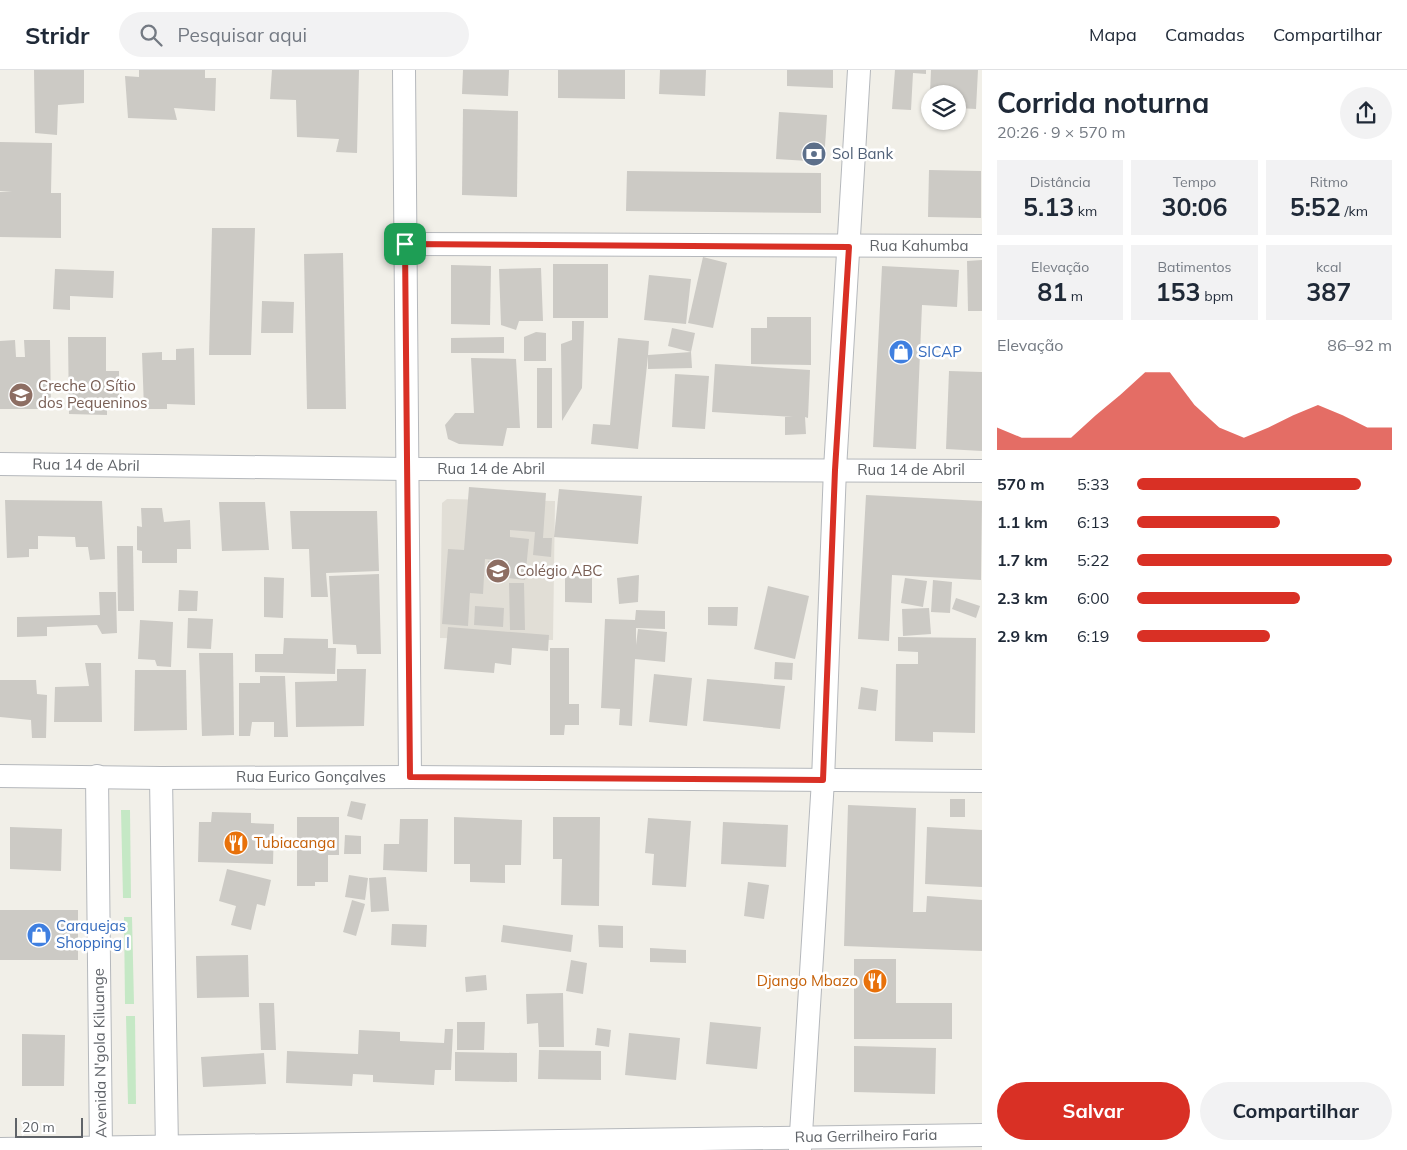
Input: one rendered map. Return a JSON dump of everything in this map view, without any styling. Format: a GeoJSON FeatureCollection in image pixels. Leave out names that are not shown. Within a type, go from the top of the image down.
{"type":"FeatureCollection","features":[{"type":"Feature","properties":{"kind":"street"},"geometry":{"type":"LineString","coordinates":[[404,70],[410,777]]}},
{"type":"Feature","properties":{"kind":"street"},"geometry":{"type":"LineString","coordinates":[[801,1143],[823,780],[835,470],[860,70]]}},
{"type":"Feature","properties":{"kind":"street","name":"Rua Kahumba"},"geometry":{"type":"LineString","coordinates":[[405,244],[982,246]]}},
{"type":"Feature","properties":{"kind":"street","name":"Rua 14 de Abril"},"geometry":{"type":"LineString","coordinates":[[0,464],[407,469],[982,471]]}},
{"type":"Feature","properties":{"kind":"street","name":"Rua Eurico Gonçalves"},"geometry":{"type":"LineString","coordinates":[[0,776],[982,781]]}},
{"type":"Feature","properties":{"kind":"street","name":"Avenida N'gola Kiluange"},"geometry":{"type":"LineString","coordinates":[[97,776],[102,1149]]}},
{"type":"Feature","properties":{"kind":"street"},"geometry":{"type":"LineString","coordinates":[[161,778],[167,1148]]}},
{"type":"Feature","properties":{"kind":"street","name":"Rua Gerrilheiro Faria"},"geometry":{"type":"LineString","coordinates":[[0,1149],[801,1143],[982,1135]]}},
{"type":"Feature","properties":{"kind":"shaded area","name":"Colégio ABC"},"geometry":{"type":"Polygon","coordinates":[[[447,499],[555,501],[553,640],[440,638],[442,503],[447,499]]]}},
{"type":"Feature","properties":{"kind":"green space"},"geometry":{"type":"Polygon","coordinates":[[[121,810],[130,810],[131,898],[123,898],[121,810]]]}},
{"type":"Feature","properties":{"kind":"green space"},"geometry":{"type":"Polygon","coordinates":[[[124,917],[132,917],[134,1004],[125,1004],[124,917]]]}},
{"type":"Feature","properties":{"kind":"green space"},"geometry":{"type":"Polygon","coordinates":[[[126,1016],[135,1016],[136,1104],[128,1104],[126,1016]]]}},
{"type":"Feature","properties":{"kind":"building"},"geometry":{"type":"Polygon","coordinates":[[[34,70],[84,70],[84,103],[58,105],[57,135],[35,133],[34,70]]]}},
{"type":"Feature","properties":{"kind":"building"},"geometry":{"type":"Polygon","coordinates":[[[139,70],[205,70],[205,78],[216,78],[215,111],[174,108],[177,120],[128,118],[125,76],[139,77],[139,70]]]}},
{"type":"Feature","properties":{"kind":"building"},"geometry":{"type":"Polygon","coordinates":[[[272,70],[359,70],[357,153],[336,152],[339,139],[297,137],[296,100],[270,99],[272,70]]]}},
{"type":"Feature","properties":{"kind":"building"},"geometry":{"type":"Polygon","coordinates":[[[463,70],[509,70],[508,96],[462,94],[463,70]]]}},
{"type":"Feature","properties":{"kind":"building"},"geometry":{"type":"Polygon","coordinates":[[[558,70],[625,70],[625,99],[558,98],[558,70]]]}},
{"type":"Feature","properties":{"kind":"building"},"geometry":{"type":"Polygon","coordinates":[[[660,70],[706,70],[705,96],[659,94],[660,70]]]}},
{"type":"Feature","properties":{"kind":"building"},"geometry":{"type":"Polygon","coordinates":[[[787,70],[833,70],[833,88],[787,86],[787,70]]]}},
{"type":"Feature","properties":{"kind":"building"},"geometry":{"type":"Polygon","coordinates":[[[895,70],[926,70],[926,74],[913,73],[911,110],[892,109],[895,70]]]}},
{"type":"Feature","properties":{"kind":"building"},"geometry":{"type":"Polygon","coordinates":[[[931,70],[978,70],[976,109],[966,108],[966,85],[930,85],[931,70]]]}},
{"type":"Feature","properties":{"kind":"building"},"geometry":{"type":"Polygon","coordinates":[[[463,109],[518,111],[517,197],[462,195],[463,109]]]}},
{"type":"Feature","properties":{"kind":"building"},"geometry":{"type":"Polygon","coordinates":[[[779,112],[827,115],[824,162],[776,159],[779,112]]]}},
{"type":"Feature","properties":{"kind":"building"},"geometry":{"type":"Polygon","coordinates":[[[0,142],[52,143],[51,193],[61,193],[61,238],[0,237],[0,192],[12,192],[0,191],[0,142]]]}},
{"type":"Feature","properties":{"kind":"building"},"geometry":{"type":"Polygon","coordinates":[[[929,170],[981,171],[981,218],[928,217],[929,170]]]}},
{"type":"Feature","properties":{"kind":"building"},"geometry":{"type":"Polygon","coordinates":[[[627,171],[821,173],[821,213],[626,211],[627,171]]]}},
{"type":"Feature","properties":{"kind":"building"},"geometry":{"type":"Polygon","coordinates":[[[212,228],[255,228],[251,355],[209,355],[212,228]]]}},
{"type":"Feature","properties":{"kind":"building"},"geometry":{"type":"Polygon","coordinates":[[[343,253],[346,409],[307,409],[304,254],[343,253]]]}},
{"type":"Feature","properties":{"kind":"building"},"geometry":{"type":"Polygon","coordinates":[[[703,257],[727,263],[713,328],[688,323],[703,257]]]}},
{"type":"Feature","properties":{"kind":"building"},"geometry":{"type":"Polygon","coordinates":[[[982,260],[982,311],[968,311],[967,261],[982,260]]]}},
{"type":"Feature","properties":{"kind":"building"},"geometry":{"type":"Polygon","coordinates":[[[553,264],[608,264],[608,318],[553,318],[553,264]]]}},
{"type":"Feature","properties":{"kind":"building"},"geometry":{"type":"Polygon","coordinates":[[[451,265],[491,266],[490,325],[451,324],[451,265]]]}},
{"type":"Feature","properties":{"kind":"building"},"geometry":{"type":"Polygon","coordinates":[[[882,266],[959,270],[957,307],[922,305],[916,449],[873,447],[882,266]]]}},
{"type":"Feature","properties":{"kind":"building"},"geometry":{"type":"Polygon","coordinates":[[[541,268],[543,321],[519,321],[516,330],[501,325],[499,269],[541,268]]]}},
{"type":"Feature","properties":{"kind":"building"},"geometry":{"type":"Polygon","coordinates":[[[55,269],[114,271],[113,298],[70,296],[70,310],[53,309],[55,269]]]}},
{"type":"Feature","properties":{"kind":"building"},"geometry":{"type":"Polygon","coordinates":[[[649,275],[691,279],[686,324],[644,320],[649,275]]]}},
{"type":"Feature","properties":{"kind":"building"},"geometry":{"type":"Polygon","coordinates":[[[262,301],[294,302],[293,333],[261,333],[262,301]]]}},
{"type":"Feature","properties":{"kind":"building"},"geometry":{"type":"Polygon","coordinates":[[[767,317],[811,317],[811,365],[751,364],[751,328],[767,328],[767,317]]]}},
{"type":"Feature","properties":{"kind":"building"},"geometry":{"type":"Polygon","coordinates":[[[572,321],[584,321],[582,388],[562,421],[561,344],[572,340],[572,321]]]}},
{"type":"Feature","properties":{"kind":"building"},"geometry":{"type":"Polygon","coordinates":[[[672,328],[695,333],[691,352],[668,346],[672,328]]]}},
{"type":"Feature","properties":{"kind":"building"},"geometry":{"type":"Polygon","coordinates":[[[536,332],[546,333],[546,361],[524,361],[524,337],[536,332]]]}},
{"type":"Feature","properties":{"kind":"building"},"geometry":{"type":"Polygon","coordinates":[[[68,337],[106,337],[106,371],[119,371],[119,404],[107,403],[107,415],[69,414],[68,337]]]}},
{"type":"Feature","properties":{"kind":"building"},"geometry":{"type":"Polygon","coordinates":[[[504,337],[504,353],[451,353],[451,338],[504,337]]]}},
{"type":"Feature","properties":{"kind":"building"},"geometry":{"type":"Polygon","coordinates":[[[618,338],[649,341],[648,355],[691,352],[692,368],[648,369],[648,356],[638,449],[591,444],[593,424],[610,425],[618,338]]]}},
{"type":"Feature","properties":{"kind":"building"},"geometry":{"type":"Polygon","coordinates":[[[15,340],[16,357],[25,357],[24,340],[50,340],[51,409],[0,409],[0,341],[15,340]]]}},
{"type":"Feature","properties":{"kind":"building"},"geometry":{"type":"Polygon","coordinates":[[[194,348],[195,405],[167,404],[167,409],[144,409],[142,353],[162,352],[162,360],[176,360],[176,349],[194,348]]]}},
{"type":"Feature","properties":{"kind":"building"},"geometry":{"type":"Polygon","coordinates":[[[471,358],[516,359],[520,428],[507,428],[503,446],[459,444],[448,439],[445,425],[455,413],[474,413],[471,358]]]}},
{"type":"Feature","properties":{"kind":"building"},"geometry":{"type":"Polygon","coordinates":[[[715,364],[810,370],[808,418],[805,417],[806,434],[785,435],[785,417],[793,417],[712,412],[715,364]]]}},
{"type":"Feature","properties":{"kind":"building"},"geometry":{"type":"Polygon","coordinates":[[[537,368],[552,368],[552,428],[537,428],[537,368]]]}},
{"type":"Feature","properties":{"kind":"building"},"geometry":{"type":"Polygon","coordinates":[[[949,371],[982,372],[982,451],[946,449],[949,371]]]}},
{"type":"Feature","properties":{"kind":"building"},"geometry":{"type":"Polygon","coordinates":[[[675,374],[709,376],[705,429],[672,427],[675,374]]]}},
{"type":"Feature","properties":{"kind":"building"},"geometry":{"type":"Polygon","coordinates":[[[469,487],[546,493],[543,538],[552,538],[551,557],[533,555],[535,532],[510,530],[510,537],[529,539],[525,580],[507,578],[508,561],[485,559],[483,594],[470,593],[468,626],[442,624],[448,549],[464,550],[469,487]]]}},
{"type":"Feature","properties":{"kind":"building"},"geometry":{"type":"Polygon","coordinates":[[[559,489],[642,496],[638,544],[554,537],[559,489]]]}},
{"type":"Feature","properties":{"kind":"building"},"geometry":{"type":"Polygon","coordinates":[[[866,495],[982,501],[981,580],[892,575],[889,641],[858,639],[866,495]]]}},
{"type":"Feature","properties":{"kind":"building"},"geometry":{"type":"Polygon","coordinates":[[[5,500],[102,501],[105,559],[90,560],[88,547],[76,547],[75,537],[38,536],[38,549],[29,549],[29,557],[7,558],[5,500]]]}},
{"type":"Feature","properties":{"kind":"building"},"geometry":{"type":"Polygon","coordinates":[[[219,502],[265,502],[269,550],[222,551],[219,502]]]}},
{"type":"Feature","properties":{"kind":"building"},"geometry":{"type":"Polygon","coordinates":[[[141,508],[162,508],[164,522],[190,520],[191,549],[177,549],[177,563],[142,563],[142,551],[137,550],[137,526],[142,527],[141,508]]]}},
{"type":"Feature","properties":{"kind":"building"},"geometry":{"type":"Polygon","coordinates":[[[290,511],[377,511],[379,571],[326,573],[328,597],[311,597],[309,549],[292,549],[290,511]]]}},
{"type":"Feature","properties":{"kind":"building"},"geometry":{"type":"Polygon","coordinates":[[[117,546],[133,546],[134,611],[118,611],[117,546]]]}},
{"type":"Feature","properties":{"kind":"building"},"geometry":{"type":"Polygon","coordinates":[[[488,561],[505,562],[505,580],[488,578],[488,561]]]}},
{"type":"Feature","properties":{"kind":"building"},"geometry":{"type":"Polygon","coordinates":[[[379,574],[381,654],[357,654],[356,645],[333,644],[329,576],[379,574]]]}},
{"type":"Feature","properties":{"kind":"building"},"geometry":{"type":"Polygon","coordinates":[[[639,575],[638,602],[619,604],[617,578],[639,575]]]}},
{"type":"Feature","properties":{"kind":"building"},"geometry":{"type":"Polygon","coordinates":[[[565,576],[592,577],[592,603],[565,602],[565,576]]]}},
{"type":"Feature","properties":{"kind":"building"},"geometry":{"type":"Polygon","coordinates":[[[264,577],[284,578],[283,618],[264,617],[264,577]]]}},
{"type":"Feature","properties":{"kind":"building"},"geometry":{"type":"Polygon","coordinates":[[[905,578],[927,581],[923,607],[901,603],[905,578]]]}},
{"type":"Feature","properties":{"kind":"building"},"geometry":{"type":"Polygon","coordinates":[[[933,580],[952,582],[950,613],[931,612],[933,580]]]}},
{"type":"Feature","properties":{"kind":"building"},"geometry":{"type":"Polygon","coordinates":[[[509,583],[524,583],[525,630],[510,630],[509,583]]]}},
{"type":"Feature","properties":{"kind":"building"},"geometry":{"type":"Polygon","coordinates":[[[768,586],[809,596],[795,659],[754,649],[768,586]]]}},
{"type":"Feature","properties":{"kind":"building"},"geometry":{"type":"Polygon","coordinates":[[[179,590],[198,591],[197,611],[178,611],[179,590]]]}},
{"type":"Feature","properties":{"kind":"building"},"geometry":{"type":"Polygon","coordinates":[[[99,592],[116,592],[117,633],[102,634],[97,625],[47,627],[47,636],[17,637],[17,617],[100,615],[99,592]]]}},
{"type":"Feature","properties":{"kind":"building"},"geometry":{"type":"Polygon","coordinates":[[[956,598],[980,606],[976,618],[952,609],[956,598]]]}},
{"type":"Feature","properties":{"kind":"building"},"geometry":{"type":"Polygon","coordinates":[[[475,606],[504,608],[503,627],[474,625],[475,606]]]}},
{"type":"Feature","properties":{"kind":"building"},"geometry":{"type":"Polygon","coordinates":[[[708,607],[738,607],[737,626],[708,625],[708,607]]]}},
{"type":"Feature","properties":{"kind":"building"},"geometry":{"type":"Polygon","coordinates":[[[929,608],[931,634],[903,636],[902,609],[929,608]]]}},
{"type":"Feature","properties":{"kind":"building"},"geometry":{"type":"Polygon","coordinates":[[[636,610],[665,611],[665,629],[636,628],[636,645],[638,629],[667,632],[665,662],[635,659],[632,726],[619,725],[620,709],[601,708],[605,619],[635,620],[636,610]]]}},
{"type":"Feature","properties":{"kind":"building"},"geometry":{"type":"Polygon","coordinates":[[[188,618],[213,619],[211,649],[187,648],[188,618]]]}},
{"type":"Feature","properties":{"kind":"building"},"geometry":{"type":"Polygon","coordinates":[[[140,620],[173,622],[171,667],[157,666],[155,660],[138,659],[140,620]]]}},
{"type":"Feature","properties":{"kind":"building"},"geometry":{"type":"Polygon","coordinates":[[[448,627],[549,635],[548,651],[512,648],[511,665],[495,663],[494,673],[444,669],[448,627]]]}},
{"type":"Feature","properties":{"kind":"building"},"geometry":{"type":"Polygon","coordinates":[[[898,637],[976,638],[975,733],[933,732],[933,742],[895,741],[896,664],[918,664],[918,652],[898,651],[898,637]]]}},
{"type":"Feature","properties":{"kind":"building"},"geometry":{"type":"Polygon","coordinates":[[[284,638],[328,639],[328,648],[336,648],[335,674],[255,672],[255,654],[283,654],[284,638]]]}},
{"type":"Feature","properties":{"kind":"building"},"geometry":{"type":"Polygon","coordinates":[[[550,648],[569,648],[569,704],[579,704],[579,725],[565,725],[564,735],[550,735],[550,648]]]}},
{"type":"Feature","properties":{"kind":"building"},"geometry":{"type":"Polygon","coordinates":[[[199,653],[233,653],[234,735],[202,736],[199,653]]]}},
{"type":"Feature","properties":{"kind":"building"},"geometry":{"type":"Polygon","coordinates":[[[775,662],[793,663],[792,680],[774,679],[775,662]]]}},
{"type":"Feature","properties":{"kind":"building"},"geometry":{"type":"Polygon","coordinates":[[[85,663],[101,663],[102,722],[54,722],[55,687],[89,686],[85,663]]]}},
{"type":"Feature","properties":{"kind":"building"},"geometry":{"type":"Polygon","coordinates":[[[337,669],[366,669],[364,726],[296,727],[295,682],[337,681],[337,669]]]}},
{"type":"Feature","properties":{"kind":"building"},"geometry":{"type":"Polygon","coordinates":[[[135,670],[186,670],[187,730],[134,731],[135,670]]]}},
{"type":"Feature","properties":{"kind":"building"},"geometry":{"type":"Polygon","coordinates":[[[654,674],[692,678],[687,726],[649,722],[654,674]]]}},
{"type":"Feature","properties":{"kind":"building"},"geometry":{"type":"Polygon","coordinates":[[[260,676],[285,676],[288,737],[274,737],[274,722],[252,722],[250,736],[239,736],[239,683],[260,683],[260,676]]]}},
{"type":"Feature","properties":{"kind":"building"},"geometry":{"type":"Polygon","coordinates":[[[707,679],[785,686],[780,729],[703,721],[707,679]]]}},
{"type":"Feature","properties":{"kind":"building"},"geometry":{"type":"Polygon","coordinates":[[[0,680],[36,680],[37,694],[47,695],[46,738],[32,738],[31,720],[0,717],[0,680]]]}},
{"type":"Feature","properties":{"kind":"building"},"geometry":{"type":"Polygon","coordinates":[[[861,687],[878,690],[876,711],[858,709],[861,687]]]}},
{"type":"Feature","properties":{"kind":"building"},"geometry":{"type":"Polygon","coordinates":[[[950,799],[965,799],[965,817],[950,817],[950,799]]]}},
{"type":"Feature","properties":{"kind":"building"},"geometry":{"type":"Polygon","coordinates":[[[351,801],[366,804],[362,820],[347,816],[351,801]]]}},
{"type":"Feature","properties":{"kind":"building"},"geometry":{"type":"Polygon","coordinates":[[[848,805],[916,808],[913,912],[926,912],[927,896],[982,900],[982,951],[844,946],[848,805]]]}},
{"type":"Feature","properties":{"kind":"building","name":"Tubiacanga"},"geometry":{"type":"Polygon","coordinates":[[[212,812],[251,813],[251,823],[274,824],[273,864],[198,862],[199,822],[211,822],[212,812]]]}},
{"type":"Feature","properties":{"kind":"building"},"geometry":{"type":"Polygon","coordinates":[[[297,817],[339,817],[339,855],[328,855],[328,882],[315,882],[315,886],[297,886],[297,817]]]}},
{"type":"Feature","properties":{"kind":"building"},"geometry":{"type":"Polygon","coordinates":[[[454,817],[522,820],[521,865],[505,865],[505,883],[470,882],[470,864],[454,864],[454,817]]]}},
{"type":"Feature","properties":{"kind":"building"},"geometry":{"type":"Polygon","coordinates":[[[553,817],[600,817],[599,906],[561,905],[562,859],[553,859],[553,817]]]}},
{"type":"Feature","properties":{"kind":"building"},"geometry":{"type":"Polygon","coordinates":[[[648,818],[691,821],[686,887],[652,885],[654,854],[645,853],[648,818]]]}},
{"type":"Feature","properties":{"kind":"building"},"geometry":{"type":"Polygon","coordinates":[[[400,819],[428,819],[427,872],[383,870],[384,844],[399,844],[400,819]]]}},
{"type":"Feature","properties":{"kind":"building"},"geometry":{"type":"Polygon","coordinates":[[[723,822],[788,825],[786,867],[721,864],[723,822]]]}},
{"type":"Feature","properties":{"kind":"building"},"geometry":{"type":"Polygon","coordinates":[[[10,827],[62,829],[61,871],[10,869],[10,827]]]}},
{"type":"Feature","properties":{"kind":"building"},"geometry":{"type":"Polygon","coordinates":[[[927,827],[982,830],[982,887],[925,884],[927,827]]]}},
{"type":"Feature","properties":{"kind":"building"},"geometry":{"type":"Polygon","coordinates":[[[345,835],[361,836],[361,854],[344,854],[345,835]]]}},
{"type":"Feature","properties":{"kind":"building"},"geometry":{"type":"Polygon","coordinates":[[[227,869],[271,880],[265,906],[257,904],[251,930],[231,925],[236,906],[219,901],[227,869]]]}},
{"type":"Feature","properties":{"kind":"building"},"geometry":{"type":"Polygon","coordinates":[[[349,875],[368,878],[365,900],[345,897],[349,875]]]}},
{"type":"Feature","properties":{"kind":"building"},"geometry":{"type":"Polygon","coordinates":[[[386,877],[389,911],[371,912],[369,878],[386,877]]]}},
{"type":"Feature","properties":{"kind":"building"},"geometry":{"type":"Polygon","coordinates":[[[748,882],[769,885],[764,919],[744,916],[748,882]]]}},
{"type":"Feature","properties":{"kind":"building"},"geometry":{"type":"Polygon","coordinates":[[[352,900],[365,904],[356,936],[343,932],[352,900]]]}},
{"type":"Feature","properties":{"kind":"building","name":"Carquejas Shopping I"},"geometry":{"type":"Polygon","coordinates":[[[0,910],[78,910],[78,960],[0,960],[0,910]]]}},
{"type":"Feature","properties":{"kind":"building"},"geometry":{"type":"Polygon","coordinates":[[[392,924],[427,925],[426,947],[391,945],[392,924]]]}},
{"type":"Feature","properties":{"kind":"building"},"geometry":{"type":"Polygon","coordinates":[[[503,925],[573,935],[571,952],[501,942],[503,925]]]}},
{"type":"Feature","properties":{"kind":"building"},"geometry":{"type":"Polygon","coordinates":[[[598,925],[623,926],[623,948],[599,947],[598,925]]]}},
{"type":"Feature","properties":{"kind":"building"},"geometry":{"type":"Polygon","coordinates":[[[650,948],[686,950],[686,963],[650,962],[650,948]]]}},
{"type":"Feature","properties":{"kind":"building"},"geometry":{"type":"Polygon","coordinates":[[[248,955],[249,997],[197,998],[196,956],[248,955]]]}},
{"type":"Feature","properties":{"kind":"building","name":"Django Mbazo"},"geometry":{"type":"Polygon","coordinates":[[[854,959],[896,959],[896,1003],[952,1003],[952,1039],[854,1039],[854,959]]]}},
{"type":"Feature","properties":{"kind":"building"},"geometry":{"type":"Polygon","coordinates":[[[571,960],[587,963],[583,994],[566,991],[571,960]]]}},
{"type":"Feature","properties":{"kind":"building"},"geometry":{"type":"Polygon","coordinates":[[[486,975],[487,990],[466,992],[465,977],[486,975]]]}},
{"type":"Feature","properties":{"kind":"building"},"geometry":{"type":"Polygon","coordinates":[[[563,993],[564,1047],[539,1047],[538,1023],[527,1024],[526,994],[563,993]]]}},
{"type":"Feature","properties":{"kind":"building"},"geometry":{"type":"Polygon","coordinates":[[[259,1003],[274,1003],[276,1050],[261,1050],[259,1003]]]}},
{"type":"Feature","properties":{"kind":"building"},"geometry":{"type":"Polygon","coordinates":[[[457,1022],[485,1022],[484,1050],[457,1050],[457,1022]]]}},
{"type":"Feature","properties":{"kind":"building"},"geometry":{"type":"Polygon","coordinates":[[[710,1022],[761,1027],[757,1069],[706,1064],[710,1022]]]}},
{"type":"Feature","properties":{"kind":"building"},"geometry":{"type":"Polygon","coordinates":[[[597,1028],[611,1030],[609,1047],[595,1045],[597,1028]]]}},
{"type":"Feature","properties":{"kind":"building"},"geometry":{"type":"Polygon","coordinates":[[[445,1029],[453,1029],[451,1070],[435,1070],[434,1085],[373,1082],[373,1075],[353,1074],[352,1086],[286,1083],[287,1051],[358,1054],[359,1030],[400,1032],[400,1041],[444,1043],[445,1029]]]}},
{"type":"Feature","properties":{"kind":"building"},"geometry":{"type":"Polygon","coordinates":[[[629,1033],[680,1038],[676,1080],[625,1075],[629,1033]]]}},
{"type":"Feature","properties":{"kind":"building"},"geometry":{"type":"Polygon","coordinates":[[[22,1034],[65,1035],[64,1086],[22,1086],[22,1034]]]}},
{"type":"Feature","properties":{"kind":"building"},"geometry":{"type":"Polygon","coordinates":[[[854,1046],[936,1048],[935,1094],[854,1092],[854,1046]]]}},
{"type":"Feature","properties":{"kind":"building"},"geometry":{"type":"Polygon","coordinates":[[[539,1050],[601,1051],[601,1080],[538,1079],[539,1050]]]}},
{"type":"Feature","properties":{"kind":"building"},"geometry":{"type":"Polygon","coordinates":[[[455,1052],[517,1053],[517,1082],[455,1081],[455,1052]]]}},
{"type":"Feature","properties":{"kind":"building"},"geometry":{"type":"Polygon","coordinates":[[[264,1053],[266,1084],[203,1087],[201,1057],[264,1053]]]}},
{"type":"Feature","properties":{"kind":"place","name":"Sol Bank"},"geometry":{"type":"Point","coordinates":[814,154]}},
{"type":"Feature","properties":{"kind":"place","name":"SICAP"},"geometry":{"type":"Point","coordinates":[901,352]}},
{"type":"Feature","properties":{"kind":"place","name":"Creche O Sítio dos Pequeninos"},"geometry":{"type":"Point","coordinates":[21,395]}},
{"type":"Feature","properties":{"kind":"place","name":"Colégio ABC"},"geometry":{"type":"Point","coordinates":[498,571]}},
{"type":"Feature","properties":{"kind":"place","name":"Tubiacanga"},"geometry":{"type":"Point","coordinates":[236,843]}},
{"type":"Feature","properties":{"kind":"place","name":"Carquejas Shopping I"},"geometry":{"type":"Point","coordinates":[39,935]}},
{"type":"Feature","properties":{"kind":"place","name":"Django Mbazo"},"geometry":{"type":"Point","coordinates":[875,981]}},
{"type":"Feature","properties":{"kind":"route"},"geometry":{"type":"LineString","coordinates":[[405,244],[849,247],[835,470],[823,780],[410,777],[405,244]]}}]}
